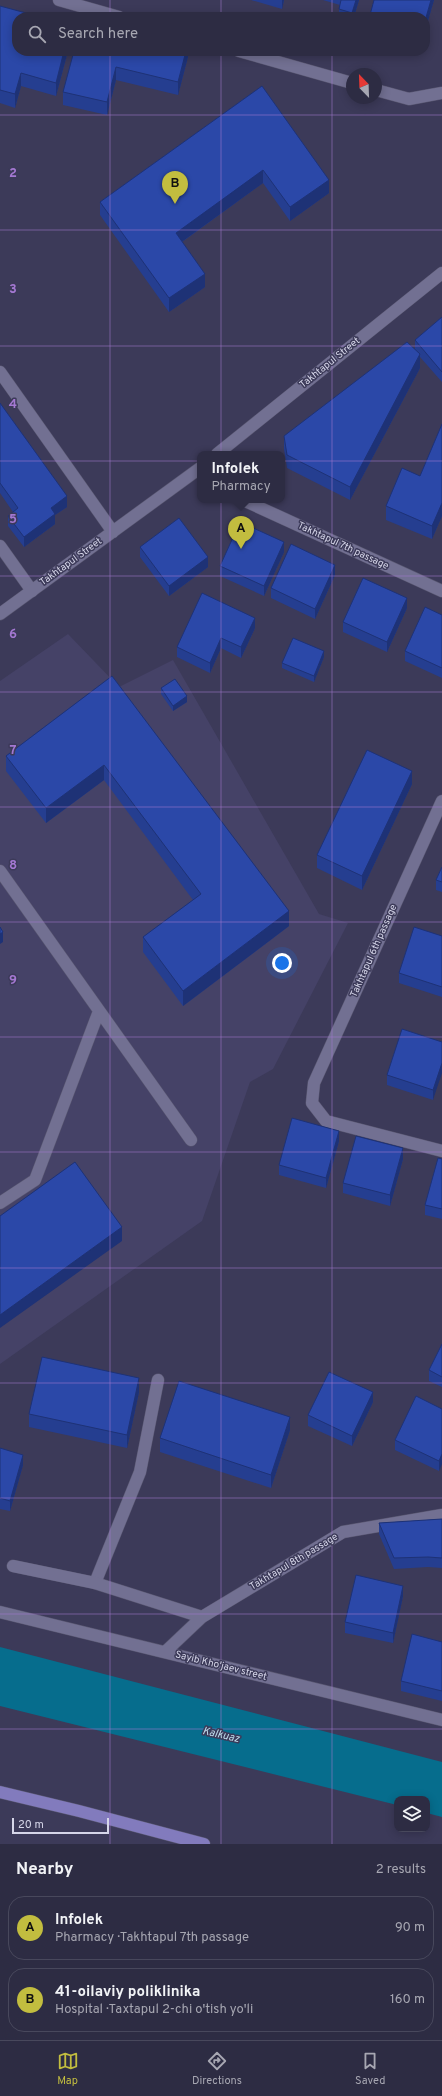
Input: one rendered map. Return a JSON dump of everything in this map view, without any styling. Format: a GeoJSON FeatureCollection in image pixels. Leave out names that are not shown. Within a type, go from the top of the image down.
{"type":"FeatureCollection","features":[{"type":"Feature","properties":{"kind":"main road"},"geometry":{"type":"LineString","coordinates":[[0,1792],[204,1844]]}},
{"type":"Feature","properties":{"kind":"street"},"geometry":{"type":"LineString","coordinates":[[59,0],[101,12]]}},
{"type":"Feature","properties":{"kind":"street"},"geometry":{"type":"LineString","coordinates":[[257,56],[346,81]]}},
{"type":"Feature","properties":{"kind":"street"},"geometry":{"type":"LineString","coordinates":[[382,92],[409,99],[442,93]]}},
{"type":"Feature","properties":{"kind":"street","name":"Takhtapul Street"},"geometry":{"type":"LineString","coordinates":[[221,451],[442,273]]}},
{"type":"Feature","properties":{"kind":"street"},"geometry":{"type":"LineString","coordinates":[[0,372],[113,532]]}},
{"type":"Feature","properties":{"kind":"street","name":"Takhtapul Street"},"geometry":{"type":"LineString","coordinates":[[0,614],[113,532],[195,478]]}},
{"type":"Feature","properties":{"kind":"street","name":"Takhtapul 7th passage"},"geometry":{"type":"LineString","coordinates":[[250,503],[442,591]]}},
{"type":"Feature","properties":{"kind":"street"},"geometry":{"type":"LineString","coordinates":[[0,546],[32,591]]}},
{"type":"Feature","properties":{"kind":"street","name":"Takhtapul 6th passage"},"geometry":{"type":"LineString","coordinates":[[442,801],[314,1083],[312,1103],[326,1121],[442,1152]]}},
{"type":"Feature","properties":{"kind":"street"},"geometry":{"type":"LineString","coordinates":[[0,871],[191,1140]]}},
{"type":"Feature","properties":{"kind":"street"},"geometry":{"type":"LineString","coordinates":[[0,1203],[35,1180],[99,1011]]}},
{"type":"Feature","properties":{"kind":"street"},"geometry":{"type":"LineString","coordinates":[[95,1583],[140,1472],[158,1380]]}},
{"type":"Feature","properties":{"kind":"street","name":"Takhtapul 8th passage"},"geometry":{"type":"LineString","coordinates":[[165,1652],[202,1617],[342,1532],[442,1514]]}},
{"type":"Feature","properties":{"kind":"street"},"geometry":{"type":"LineString","coordinates":[[13,1566],[95,1583],[202,1617]]}},
{"type":"Feature","properties":{"kind":"street","name":"Sayib Kho'jaev street"},"geometry":{"type":"LineString","coordinates":[[0,1612],[442,1720]]}},
{"type":"Feature","properties":{"kind":"shaded area"},"geometry":{"type":"Polygon","coordinates":[[[68,634],[119,687],[173,660],[319,914],[348,923],[273,1069],[250,1082],[202,1221],[0,1364],[0,681],[68,634]]]}},
{"type":"Feature","properties":{"kind":"water","name":"Kalkuaz"},"geometry":{"type":"Polygon","coordinates":[[[0,1647],[442,1762],[442,1817],[430,1814],[430,1796],[394,1796],[394,1804],[0,1706],[0,1647]]]}},
{"type":"Feature","properties":{"kind":"building"},"geometry":{"type":"Polygon","coordinates":[[[341,0],[356,0],[352,12],[339,9],[341,0]]]}},
{"type":"Feature","properties":{"kind":"building"},"geometry":{"type":"Polygon","coordinates":[[[374,0],[431,0],[428,12],[371,12],[374,0]]]}},
{"type":"Feature","properties":{"kind":"building"},"geometry":{"type":"Polygon","coordinates":[[[0,6],[22,12],[12,12],[12,56],[63,56],[56,83],[21,73],[15,94],[0,90],[0,6]]]}},
{"type":"Feature","properties":{"kind":"building"},"geometry":{"type":"Polygon","coordinates":[[[73,56],[185,56],[178,82],[116,67],[107,102],[63,92],[73,56]]]}},
{"type":"Feature","properties":{"kind":"building"},"geometry":{"type":"Polygon","coordinates":[[[262,86],[329,180],[290,207],[263,170],[176,233],[205,274],[169,298],[100,202],[262,86]]]}},
{"type":"Feature","properties":{"kind":"building"},"geometry":{"type":"Polygon","coordinates":[[[442,317],[442,372],[415,340],[442,317]]]}},
{"type":"Feature","properties":{"kind":"building"},"geometry":{"type":"Polygon","coordinates":[[[407,342],[420,354],[350,487],[287,455],[284,436],[407,342]]]}},
{"type":"Feature","properties":{"kind":"building"},"geometry":{"type":"Polygon","coordinates":[[[0,403],[67,496],[51,508],[55,514],[24,537],[8,516],[18,508],[0,483],[0,403]]]}},
{"type":"Feature","properties":{"kind":"building"},"geometry":{"type":"Polygon","coordinates":[[[442,424],[442,503],[432,526],[386,506],[402,468],[420,476],[442,424]]]}},
{"type":"Feature","properties":{"kind":"building"},"geometry":{"type":"Polygon","coordinates":[[[179,518],[208,557],[169,586],[140,547],[179,518]]]}},
{"type":"Feature","properties":{"kind":"building"},"geometry":{"type":"Polygon","coordinates":[[[240,522],[284,542],[264,586],[220,566],[240,522]]]}},
{"type":"Feature","properties":{"kind":"building"},"geometry":{"type":"Polygon","coordinates":[[[291,544],[335,565],[315,609],[271,588],[291,544]]]}},
{"type":"Feature","properties":{"kind":"building"},"geometry":{"type":"Polygon","coordinates":[[[363,578],[407,598],[387,642],[343,622],[363,578]]]}},
{"type":"Feature","properties":{"kind":"building"},"geometry":{"type":"Polygon","coordinates":[[[202,593],[255,618],[241,647],[221,638],[210,663],[177,647],[202,593]]]}},
{"type":"Feature","properties":{"kind":"building"},"geometry":{"type":"Polygon","coordinates":[[[425,607],[442,615],[442,668],[405,651],[425,607]]]}},
{"type":"Feature","properties":{"kind":"building"},"geometry":{"type":"Polygon","coordinates":[[[293,638],[324,651],[314,676],[282,663],[293,638]]]}},
{"type":"Feature","properties":{"kind":"building"},"geometry":{"type":"Polygon","coordinates":[[[112,676],[289,911],[183,991],[143,937],[201,894],[104,765],[46,808],[6,756],[112,676]]]}},
{"type":"Feature","properties":{"kind":"building"},"geometry":{"type":"Polygon","coordinates":[[[175,679],[187,696],[173,706],[161,688],[175,679]]]}},
{"type":"Feature","properties":{"kind":"building"},"geometry":{"type":"Polygon","coordinates":[[[367,750],[412,771],[362,876],[317,855],[367,750]]]}},
{"type":"Feature","properties":{"kind":"building"},"geometry":{"type":"Polygon","coordinates":[[[442,867],[442,882],[436,880],[442,867]]]}},
{"type":"Feature","properties":{"kind":"building"},"geometry":{"type":"Polygon","coordinates":[[[0,927],[3,932],[0,934],[0,927]]]}},
{"type":"Feature","properties":{"kind":"building"},"geometry":{"type":"Polygon","coordinates":[[[414,927],[442,936],[442,987],[399,973],[414,927]]]}},
{"type":"Feature","properties":{"kind":"building"},"geometry":{"type":"Polygon","coordinates":[[[402,1029],[442,1042],[442,1063],[433,1090],[387,1075],[402,1029]]]}},
{"type":"Feature","properties":{"kind":"building"},"geometry":{"type":"Polygon","coordinates":[[[292,1118],[339,1131],[326,1178],[279,1165],[292,1118]]]}},
{"type":"Feature","properties":{"kind":"building"},"geometry":{"type":"Polygon","coordinates":[[[356,1136],[403,1148],[390,1195],[343,1183],[356,1136]]]}},
{"type":"Feature","properties":{"kind":"building"},"geometry":{"type":"Polygon","coordinates":[[[438,1158],[442,1159],[442,1209],[425,1205],[438,1158]]]}},
{"type":"Feature","properties":{"kind":"building"},"geometry":{"type":"Polygon","coordinates":[[[75,1162],[122,1227],[0,1315],[0,1216],[75,1162]]]}},
{"type":"Feature","properties":{"kind":"building"},"geometry":{"type":"Polygon","coordinates":[[[442,1344],[442,1377],[429,1370],[442,1344]]]}},
{"type":"Feature","properties":{"kind":"building"},"geometry":{"type":"Polygon","coordinates":[[[42,1357],[139,1378],[127,1435],[29,1414],[42,1357]]]}},
{"type":"Feature","properties":{"kind":"building"},"geometry":{"type":"Polygon","coordinates":[[[329,1372],[373,1392],[352,1436],[308,1415],[329,1372]]]}},
{"type":"Feature","properties":{"kind":"building"},"geometry":{"type":"Polygon","coordinates":[[[179,1381],[290,1417],[271,1475],[160,1438],[179,1381]]]}},
{"type":"Feature","properties":{"kind":"building"},"geometry":{"type":"Polygon","coordinates":[[[416,1396],[442,1409],[442,1454],[439,1461],[395,1440],[416,1396]]]}},
{"type":"Feature","properties":{"kind":"building"},"geometry":{"type":"Polygon","coordinates":[[[0,1448],[23,1455],[10,1501],[0,1498],[0,1448]]]}},
{"type":"Feature","properties":{"kind":"building"},"geometry":{"type":"Polygon","coordinates":[[[442,1519],[442,1558],[394,1558],[379,1523],[442,1519]]]}},
{"type":"Feature","properties":{"kind":"building"},"geometry":{"type":"Polygon","coordinates":[[[356,1575],[403,1586],[393,1633],[345,1622],[356,1575]]]}},
{"type":"Feature","properties":{"kind":"building"},"geometry":{"type":"Polygon","coordinates":[[[412,1634],[442,1642],[442,1691],[401,1681],[412,1634]]]}},
{"type":"Feature","properties":{"kind":"place","name":"41-oilaviy poliklinika"},"geometry":{"type":"Point","coordinates":[175,204]}},
{"type":"Feature","properties":{"kind":"place","name":"Infolek"},"geometry":{"type":"Point","coordinates":[241,549]}}]}
